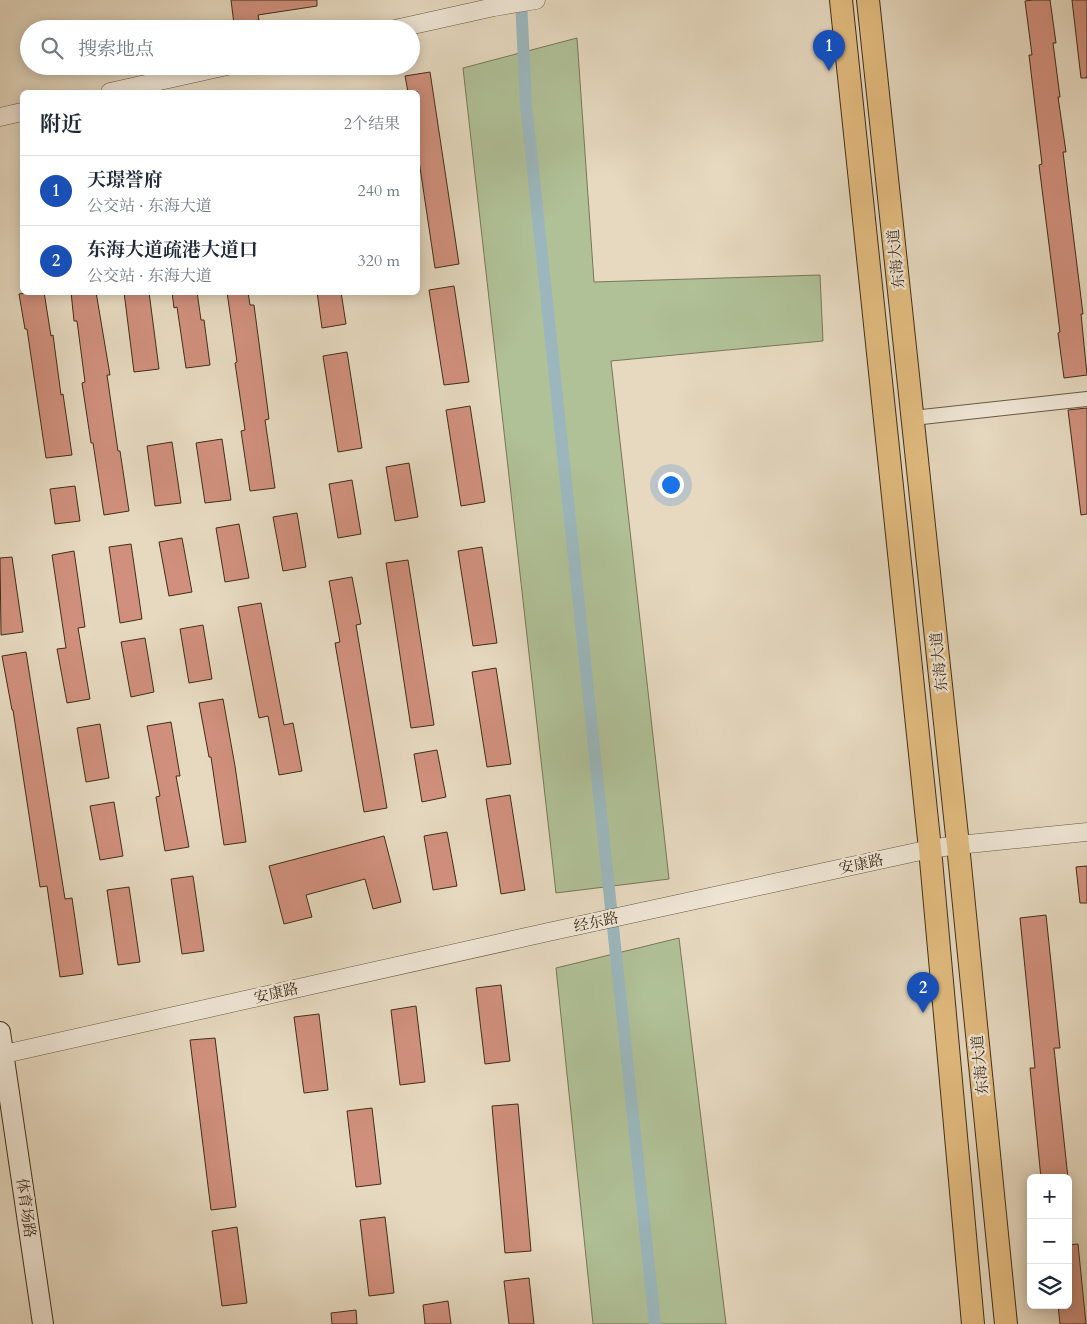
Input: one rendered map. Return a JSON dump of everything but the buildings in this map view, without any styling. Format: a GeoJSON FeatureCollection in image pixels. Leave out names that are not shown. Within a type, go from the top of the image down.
{"type":"FeatureCollection","features":[{"type":"Feature","properties":{"kind":"main road","name":"东海大道"},"geometry":{"type":"LineString","coordinates":[[841,0],[930,849],[973,1324]]}},
{"type":"Feature","properties":{"kind":"main road","name":"东海大道"},"geometry":{"type":"LineString","coordinates":[[868,0],[958,844],[1006,1324]]}},
{"type":"Feature","properties":{"kind":"main road","name":"体育场路"},"geometry":{"type":"LineString","coordinates":[[0,1032],[43,1324]]}},
{"type":"Feature","properties":{"kind":"street"},"geometry":{"type":"LineString","coordinates":[[420,23],[536,0]]}},
{"type":"Feature","properties":{"kind":"street"},"geometry":{"type":"LineString","coordinates":[[119,90],[186,75]]}},
{"type":"Feature","properties":{"kind":"street"},"geometry":{"type":"LineString","coordinates":[[0,117],[20,112]]}},
{"type":"Feature","properties":{"kind":"street"},"geometry":{"type":"LineString","coordinates":[[913,418],[1087,400]]}},
{"type":"Feature","properties":{"kind":"street","name":"安康路"},"geometry":{"type":"LineString","coordinates":[[639,913],[930,849],[958,844],[1087,832]]}},
{"type":"Feature","properties":{"kind":"street","name":"经东路"},"geometry":{"type":"LineString","coordinates":[[553,931],[639,913]]}},
{"type":"Feature","properties":{"kind":"street","name":"安康路"},"geometry":{"type":"LineString","coordinates":[[2,1054],[553,931]]}},
{"type":"Feature","properties":{"kind":"green space"},"geometry":{"type":"Polygon","coordinates":[[[577,38],[594,282],[820,275],[823,341],[611,361],[669,879],[556,893],[463,68],[577,38]]]}},
{"type":"Feature","properties":{"kind":"green space"},"geometry":{"type":"Polygon","coordinates":[[[679,938],[726,1324],[593,1324],[556,968],[679,938]]]}},
{"type":"Feature","properties":{"kind":"waterway"},"geometry":{"type":"LineString","coordinates":[[521,0],[526,104],[655,1324]]}},
{"type":"Feature","properties":{"kind":"place","name":"天璟誉府"},"geometry":{"type":"Point","coordinates":[829,71]}},
{"type":"Feature","properties":{"kind":"place","name":"东海大道疏港大道口"},"geometry":{"type":"Point","coordinates":[923,1013]}}]}
